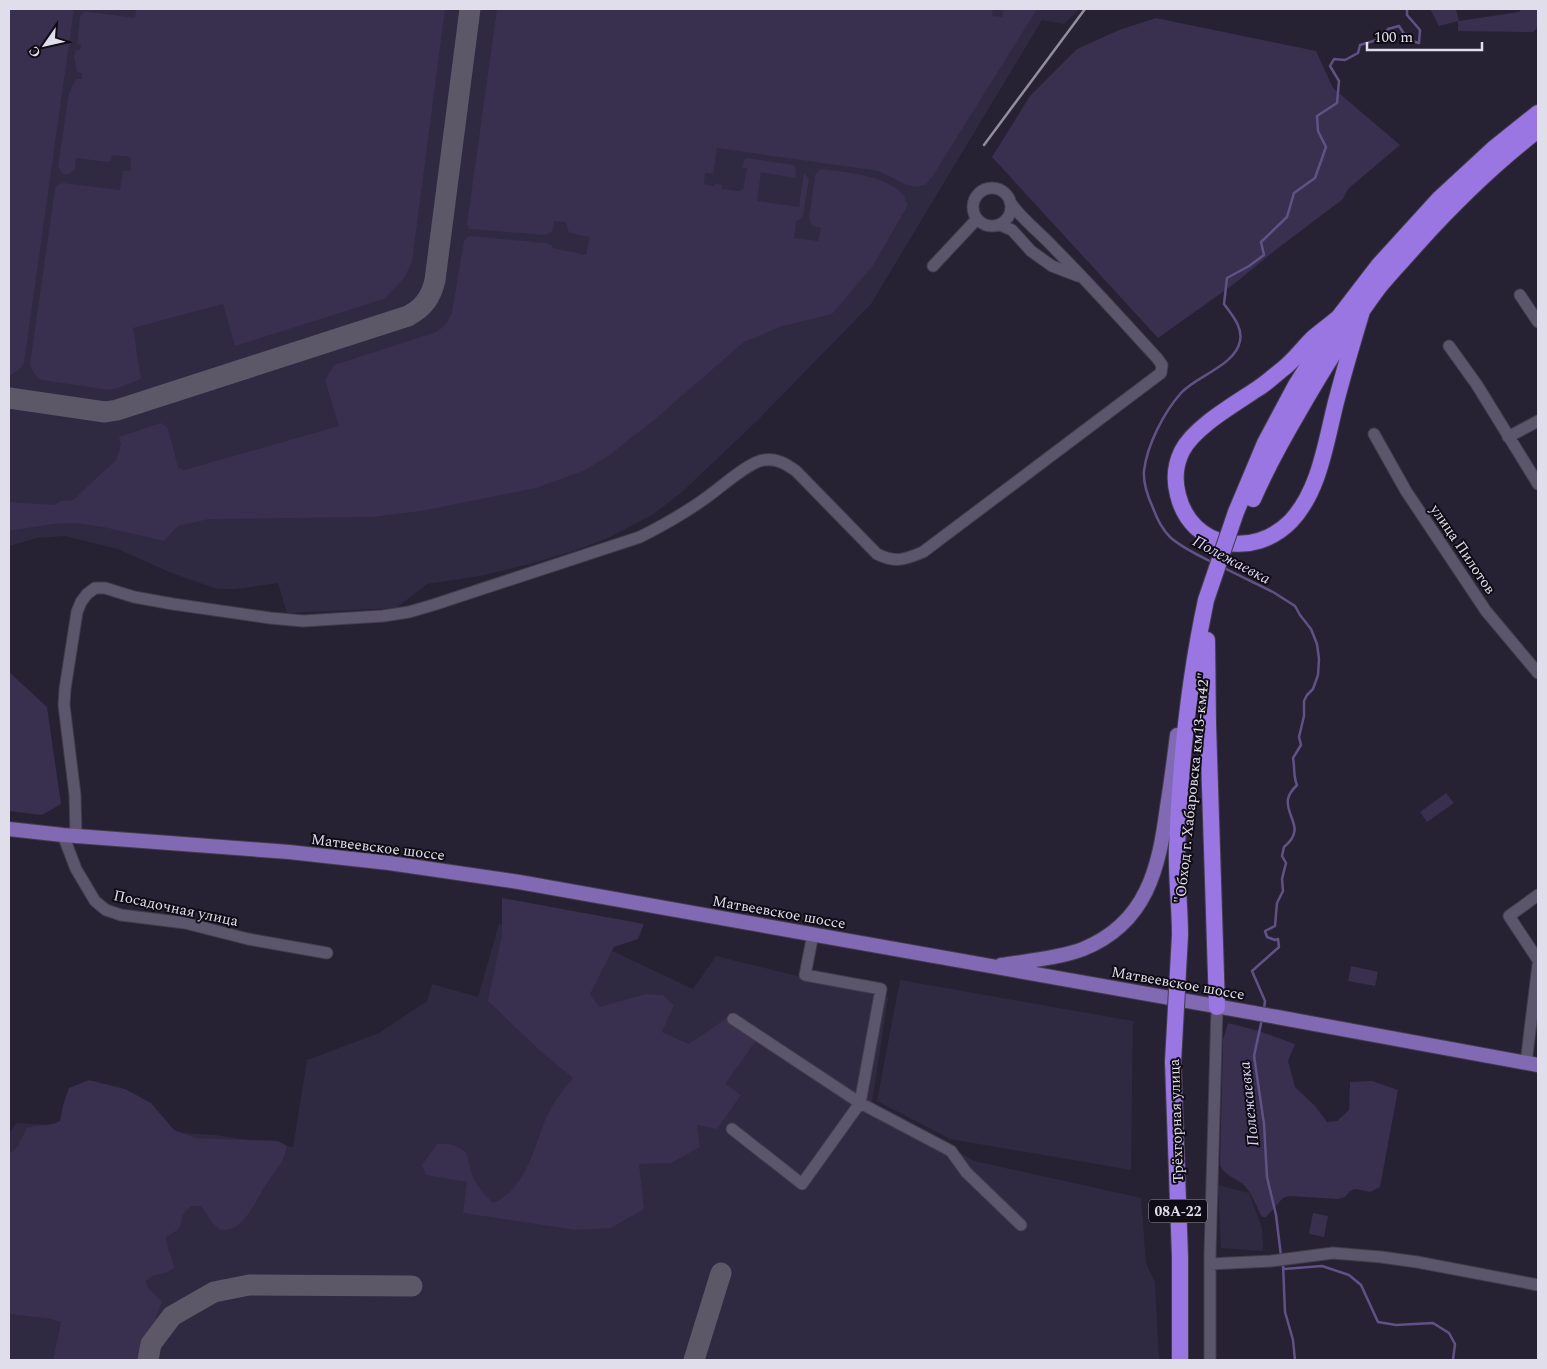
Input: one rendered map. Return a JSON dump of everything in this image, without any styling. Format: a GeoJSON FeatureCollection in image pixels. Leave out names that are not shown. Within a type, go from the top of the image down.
{"type":"FeatureCollection","features":[{"type":"Feature","properties":{"kind":"highway"},"geometry":{"type":"LineString","coordinates":[[1493,149],[1538,102]]}},
{"type":"Feature","properties":{"kind":"highway","name":"\"Обход г. Хабаровска км13-км42\""},"geometry":{"type":"LineString","coordinates":[[1180,912],[1177,849],[1184,748],[1203,639],[1211,603],[1265,443],[1296,385],[1340,317],[1379,265],[1440,198],[1493,149],[1538,113]]}},
{"type":"Feature","properties":{"kind":"highway","name":"\"Обход г. Хабаровска км13-км42\""},"geometry":{"type":"LineString","coordinates":[[1241,514],[1259,486],[1313,386],[1362,311],[1381,286],[1469,190],[1523,141],[1538,130]]}},
{"type":"Feature","properties":{"kind":"highway"},"geometry":{"type":"LineString","coordinates":[[1340,317],[1313,338],[1274,376],[1203,427],[1190,439],[1182,451],[1176,466],[1175,485],[1180,502],[1188,518],[1198,529],[1209,536],[1236,545],[1261,541],[1276,533],[1290,521],[1303,504],[1313,484],[1322,457],[1362,311]]}},
{"type":"Feature","properties":{"kind":"highway"},"geometry":{"type":"LineString","coordinates":[[1203,639],[1208,724],[1217,1007]]}},
{"type":"Feature","properties":{"kind":"highway","name":"Трёхгорная улица"},"geometry":{"type":"LineString","coordinates":[[1180,912],[1173,1062],[1180,1257],[1180,1360]]}},
{"type":"Feature","properties":{"kind":"main road"},"geometry":{"type":"LineString","coordinates":[[991,967],[1082,950],[1115,930],[1131,915],[1142,900],[1150,884],[1159,856],[1164,834],[1182,706],[1203,639]]}},
{"type":"Feature","properties":{"kind":"main road","name":"Матвеевское шоссе"},"geometry":{"type":"LineString","coordinates":[[9,829],[69,836],[289,852],[398,864],[519,882],[1532,1064]]}},
{"type":"Feature","properties":{"kind":"street"},"geometry":{"type":"LineString","coordinates":[[1000,225],[1006,221],[1011,209],[1008,196],[991,188],[985,189],[980,192],[973,202],[972,208],[976,220],[988,226],[1000,225],[1012,230],[1031,251],[1052,266],[1084,278]]}},
{"type":"Feature","properties":{"kind":"street"},"geometry":{"type":"LineString","coordinates":[[1010,202],[1016,212],[1033,226],[1084,278]]}},
{"type":"Feature","properties":{"kind":"street"},"geometry":{"type":"LineString","coordinates":[[933,266],[976,220]]}},
{"type":"Feature","properties":{"kind":"street","name":"Посадочная улица"},"geometry":{"type":"LineString","coordinates":[[327,953],[248,939],[185,923],[121,915],[106,910],[95,901],[76,869],[69,836],[75,795],[64,706],[77,612],[87,594],[95,588],[105,588],[134,597],[182,605],[303,621],[383,616],[409,612],[640,537],[671,521],[704,500],[749,466],[762,460],[773,459],[784,463],[796,471],[876,554],[888,559],[899,560],[910,557],[923,552],[944,537],[957,525],[1161,373],[1162,365],[1157,358],[1084,278]]}},
{"type":"Feature","properties":{"kind":"street"},"geometry":{"type":"LineString","coordinates":[[1520,296],[1538,322]]}},
{"type":"Feature","properties":{"kind":"street"},"geometry":{"type":"LineString","coordinates":[[1450,346],[1477,385],[1538,484]]}},
{"type":"Feature","properties":{"kind":"street"},"geometry":{"type":"LineString","coordinates":[[1508,437],[1538,421]]}},
{"type":"Feature","properties":{"kind":"street","name":"улица Пилотов"},"geometry":{"type":"LineString","coordinates":[[1374,434],[1406,491],[1486,610],[1538,672]]}},
{"type":"Feature","properties":{"kind":"street"},"geometry":{"type":"LineString","coordinates":[[1538,895],[1510,916],[1538,960]]}},
{"type":"Feature","properties":{"kind":"street"},"geometry":{"type":"LineString","coordinates":[[732,1129],[802,1184],[860,1103],[881,989],[805,975],[813,934]]}},
{"type":"Feature","properties":{"kind":"street"},"geometry":{"type":"LineString","coordinates":[[1532,1064],[1538,965]]}},
{"type":"Feature","properties":{"kind":"street"},"geometry":{"type":"LineString","coordinates":[[1210,1360],[1210,1264],[1217,1007]]}},
{"type":"Feature","properties":{"kind":"street"},"geometry":{"type":"LineString","coordinates":[[733,1019],[860,1103],[951,1151],[966,1172],[1022,1225]]}},
{"type":"Feature","properties":{"kind":"street"},"geometry":{"type":"LineString","coordinates":[[1210,1264],[1271,1261],[1333,1254],[1381,1257],[1538,1285]]}},
{"type":"Feature","properties":{"kind":"shaded area"},"geometry":{"type":"Polygon","coordinates":[[[9,9],[1080,9],[1064,24],[1042,20],[871,304],[757,421],[681,493],[652,515],[608,538],[571,552],[529,564],[480,576],[427,584],[396,608],[287,613],[278,583],[236,589],[217,589],[169,572],[118,549],[65,536],[37,538],[9,546],[9,9]]]}},
{"type":"Feature","properties":{"kind":"shaded area"},"geometry":{"type":"Polygon","coordinates":[[[9,9],[74,9],[24,363],[21,368],[11,375],[9,375],[9,9]]]}},
{"type":"Feature","properties":{"kind":"shaded area"},"geometry":{"type":"Polygon","coordinates":[[[136,9],[445,9],[412,262],[404,278],[384,299],[235,346],[223,304],[133,328],[141,379],[118,388],[109,390],[42,380],[34,374],[30,364],[55,189],[57,185],[63,183],[120,190],[123,171],[130,170],[131,157],[112,155],[111,161],[108,162],[76,158],[75,169],[69,174],[63,174],[58,167],[69,93],[76,79],[82,79],[82,73],[77,72],[74,56],[76,50],[80,50],[81,45],[77,44],[80,17],[84,12],[90,12],[135,18],[136,9]]]}},
{"type":"Feature","properties":{"kind":"shaded area"},"geometry":{"type":"Polygon","coordinates":[[[497,9],[993,9],[992,16],[1002,17],[1003,9],[1037,9],[932,177],[925,185],[914,187],[879,171],[717,148],[713,174],[705,173],[704,184],[715,186],[715,183],[722,185],[722,189],[739,191],[743,189],[747,168],[742,168],[743,162],[747,158],[794,165],[796,170],[795,178],[761,172],[757,201],[799,207],[804,173],[809,179],[803,216],[796,221],[794,238],[818,241],[821,228],[813,226],[809,218],[815,175],[821,169],[864,176],[886,182],[903,194],[908,205],[872,267],[832,314],[783,326],[744,342],[654,420],[607,457],[583,471],[536,488],[421,511],[371,517],[209,519],[178,526],[164,541],[106,528],[71,523],[9,531],[9,502],[54,505],[61,501],[73,500],[116,460],[121,445],[119,437],[161,423],[168,429],[178,467],[184,470],[339,426],[325,380],[334,365],[436,332],[444,326],[452,312],[464,241],[467,237],[545,243],[553,248],[586,255],[590,237],[569,233],[566,222],[554,221],[552,232],[545,235],[469,229],[467,224],[497,9]]]}},
{"type":"Feature","properties":{"kind":"shaded area"},"geometry":{"type":"Polygon","coordinates":[[[1430,9],[1456,9],[1459,21],[1519,12],[1522,9],[1538,9],[1538,27],[1533,32],[1458,31],[1458,21],[1439,26],[1430,9]]]}},
{"type":"Feature","properties":{"kind":"shaded area"},"geometry":{"type":"Polygon","coordinates":[[[1156,18],[1316,51],[1333,88],[1400,145],[1348,189],[1343,199],[1234,284],[1158,338],[992,157],[1030,96],[1077,49],[1119,30],[1156,18]]]}},
{"type":"Feature","properties":{"kind":"shaded area"},"geometry":{"type":"Polygon","coordinates":[[[9,672],[47,707],[61,804],[42,815],[9,811],[9,672]]]}},
{"type":"Feature","properties":{"kind":"shaded area"},"geometry":{"type":"Polygon","coordinates":[[[1446,793],[1454,803],[1427,822],[1420,812],[1446,793]]]}},
{"type":"Feature","properties":{"kind":"shaded area"},"geometry":{"type":"Polygon","coordinates":[[[502,898],[644,924],[638,939],[614,947],[590,994],[599,1007],[646,994],[663,995],[674,1005],[662,1032],[689,1044],[728,1017],[757,1039],[725,1084],[741,1095],[717,1129],[697,1125],[700,1147],[671,1163],[639,1164],[644,1209],[611,1228],[576,1230],[463,1213],[467,1182],[426,1175],[422,1165],[437,1144],[448,1144],[459,1148],[466,1152],[473,1178],[483,1193],[493,1203],[505,1196],[523,1175],[550,1110],[573,1078],[539,1050],[488,1001],[502,935],[502,898]]]}},
{"type":"Feature","properties":{"kind":"shaded area"},"geometry":{"type":"Polygon","coordinates":[[[499,924],[583,937],[693,989],[716,956],[888,998],[872,1102],[974,1161],[1141,1198],[1146,1263],[1155,1282],[1159,1360],[9,1360],[9,1134],[16,1123],[216,1135],[293,1147],[307,1060],[379,1033],[427,1001],[432,984],[478,997],[499,924]]]}},
{"type":"Feature","properties":{"kind":"shaded area"},"geometry":{"type":"Polygon","coordinates":[[[1351,966],[1378,972],[1375,986],[1348,981],[1351,966]]]}},
{"type":"Feature","properties":{"kind":"shaded area"},"geometry":{"type":"Polygon","coordinates":[[[900,980],[1133,1021],[1131,1170],[950,1139],[877,1101],[900,980]]]}},
{"type":"Feature","properties":{"kind":"shaded area"},"geometry":{"type":"Polygon","coordinates":[[[1228,1023],[1259,1031],[1295,1044],[1288,1061],[1295,1087],[1315,1106],[1327,1122],[1337,1121],[1349,1110],[1350,1082],[1372,1081],[1398,1090],[1380,1187],[1370,1192],[1355,1189],[1350,1191],[1345,1197],[1338,1199],[1289,1196],[1283,1198],[1266,1217],[1261,1215],[1245,1186],[1224,1172],[1220,1165],[1223,1040],[1228,1023]]]}},
{"type":"Feature","properties":{"kind":"shaded area"},"geometry":{"type":"Polygon","coordinates":[[[89,1080],[125,1089],[151,1103],[174,1130],[196,1138],[278,1141],[287,1146],[280,1164],[251,1211],[239,1224],[232,1228],[221,1229],[211,1221],[201,1206],[191,1206],[182,1216],[178,1229],[166,1237],[174,1268],[152,1276],[146,1281],[148,1288],[162,1302],[146,1360],[53,1360],[61,1322],[46,1318],[9,1314],[9,1154],[17,1147],[27,1128],[60,1121],[69,1088],[89,1080]]]}},
{"type":"Feature","properties":{"kind":"shaded area"},"geometry":{"type":"Polygon","coordinates":[[[1218,1185],[1249,1193],[1262,1228],[1263,1251],[1221,1248],[1218,1185]]]}},
{"type":"Feature","properties":{"kind":"shaded area"},"geometry":{"type":"Polygon","coordinates":[[[1313,1213],[1328,1216],[1324,1237],[1309,1234],[1313,1213]]]}},
{"type":"Feature","properties":{"kind":"waterway","name":"Полежаевка"},"geometry":{"type":"LineString","coordinates":[[1212,562],[1175,541],[1167,534],[1160,523],[1149,499],[1144,480],[1144,471],[1149,451],[1163,419],[1181,393],[1223,364],[1237,350],[1241,336],[1240,331],[1236,321],[1224,304],[1227,278],[1264,255],[1261,242],[1287,217],[1294,193],[1315,178],[1326,147],[1318,131],[1317,116],[1337,103],[1339,81],[1330,66],[1334,59],[1345,60],[1358,53],[1360,45],[1380,39],[1388,29],[1399,26],[1408,40],[1419,43],[1420,30],[1407,15],[1407,9]]}},
{"type":"Feature","properties":{"kind":"waterway","name":"Полежаевка"},"geometry":{"type":"LineString","coordinates":[[1224,568],[1273,592],[1295,606],[1311,629],[1317,644],[1319,659],[1318,675],[1313,689],[1304,701],[1304,716],[1299,737],[1301,745],[1293,758],[1297,785],[1289,795],[1288,805],[1295,828],[1291,840],[1284,847],[1282,856],[1286,863],[1282,879],[1283,891],[1277,903],[1275,926],[1265,931],[1267,937],[1275,940],[1278,939],[1279,947],[1252,971],[1265,1001],[1264,1009]]}},
{"type":"Feature","properties":{"kind":"waterway","name":"Полежаевка"},"geometry":{"type":"LineString","coordinates":[[1262,1019],[1254,1056],[1264,1124],[1267,1177],[1276,1215],[1281,1256]]}},
{"type":"Feature","properties":{"kind":"waterway","name":"Полежаевка"},"geometry":{"type":"LineString","coordinates":[[1283,1264],[1285,1312],[1293,1340],[1295,1360]]}},
{"type":"Feature","properties":{"kind":"waterway","name":"Полежаевка"},"geometry":{"type":"LineString","coordinates":[[1284,1269],[1322,1266],[1349,1275],[1361,1285],[1378,1322],[1396,1325],[1433,1323],[1449,1333],[1455,1344],[1453,1360]]}},
{"type":"Feature","properties":{"kind":"taxiway"},"geometry":{"type":"LineString","coordinates":[[9,398],[105,412],[117,410],[408,316],[418,310],[429,297],[435,280],[470,9]]}},
{"type":"Feature","properties":{"kind":"taxiway"},"geometry":{"type":"LineString","coordinates":[[694,1360],[721,1273]]}},
{"type":"Feature","properties":{"kind":"taxiway"},"geometry":{"type":"LineString","coordinates":[[148,1360],[151,1344],[172,1316],[214,1292],[249,1285],[412,1286]]}},
{"type":"Feature","properties":{"kind":"railway"},"geometry":{"type":"LineString","coordinates":[[984,145],[1085,9]]}}]}
